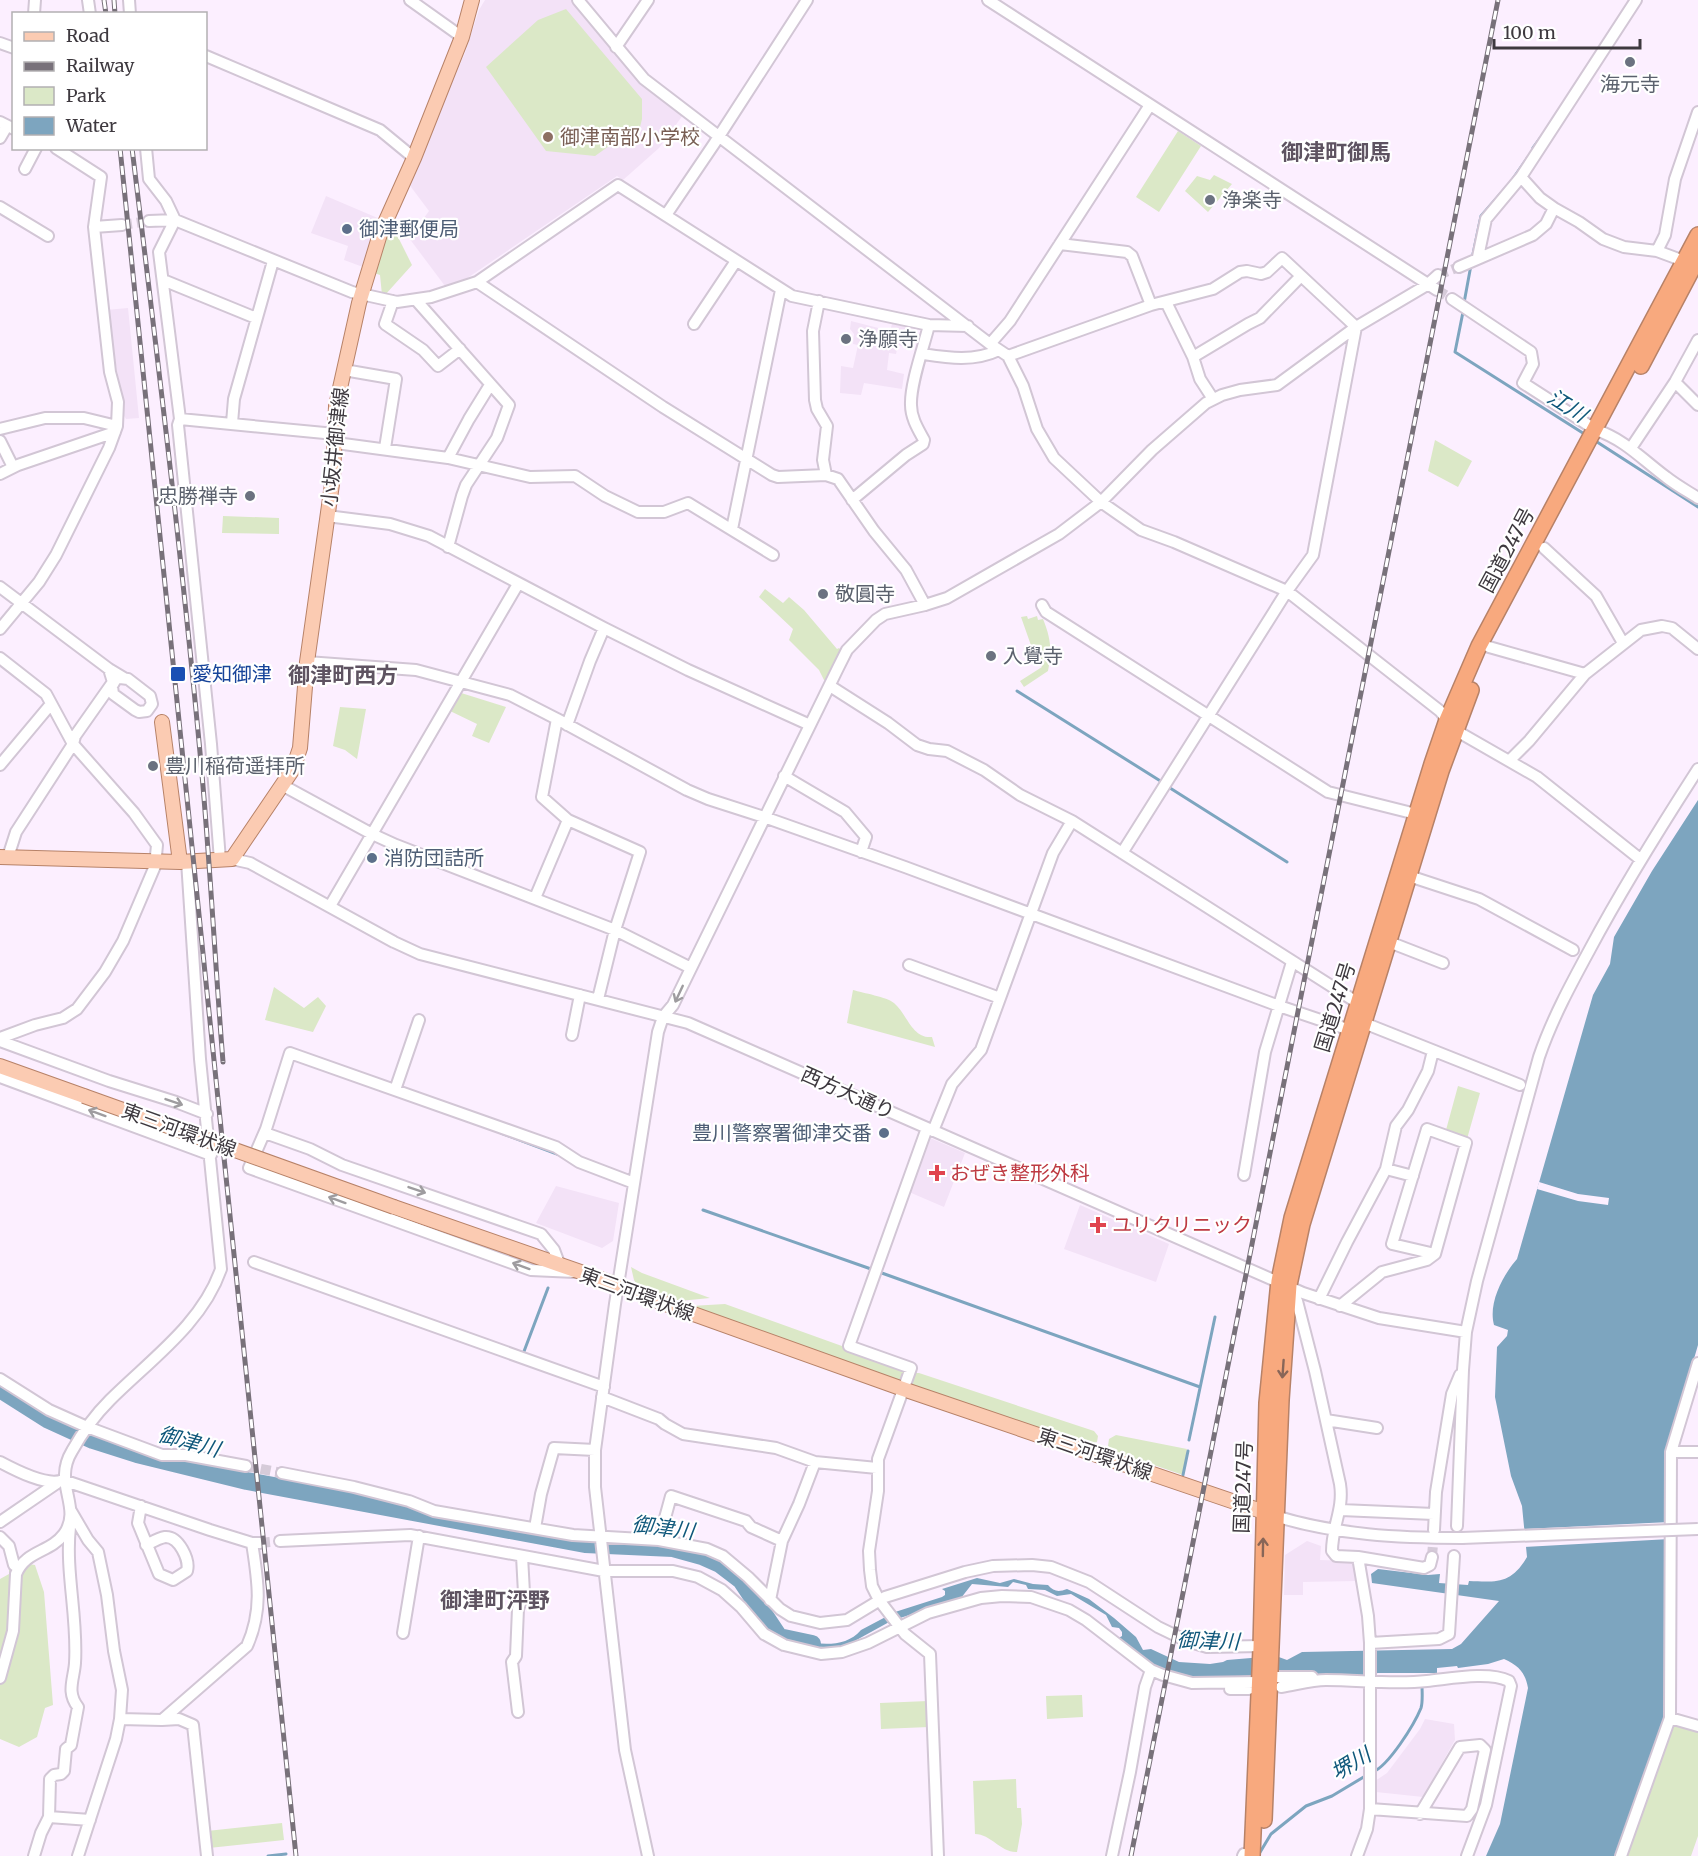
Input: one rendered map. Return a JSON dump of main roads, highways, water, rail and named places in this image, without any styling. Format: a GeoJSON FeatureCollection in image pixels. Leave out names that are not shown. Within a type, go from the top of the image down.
{"type":"FeatureCollection","features":[{"type":"Feature","properties":{"kind":"highway","name":"国道247号"},"geometry":{"type":"LineString","coordinates":[[1357,1027],[1358,1003],[1416,814],[1479,646],[1694,260],[1698,235]]}},
{"type":"Feature","properties":{"kind":"highway","name":"国道247号"},"geometry":{"type":"LineString","coordinates":[[1262,1856],[1264,1646],[1269,1513],[1267,1403],[1292,1218],[1357,1027],[1389,942],[1451,725],[1489,647],[1544,548],[1597,437]]}},
{"type":"Feature","properties":{"kind":"highway","name":"国道247号"},"geometry":{"type":"LineString","coordinates":[[1246,1855],[1252,1840],[1265,1681]]}},
{"type":"Feature","properties":{"kind":"main road","name":"小坂井御津線"},"geometry":{"type":"LineString","coordinates":[[184,861],[226,860],[293,769],[300,748],[307,662],[333,477],[336,406],[344,370],[362,294],[380,234],[414,158],[462,37],[472,0]]}},
{"type":"Feature","properties":{"kind":"main road"},"geometry":{"type":"LineString","coordinates":[[4,857],[184,861],[161,718]]}},
{"type":"Feature","properties":{"kind":"main road","name":"東三河環状線"},"geometry":{"type":"LineString","coordinates":[[0,1066],[618,1285],[670,1306],[903,1389],[1269,1513]]}},
{"type":"Feature","properties":{"kind":"water"},"geometry":{"type":"Polygon","coordinates":[[[1698,800],[1698,1345],[1668,1448],[1666,1716],[1617,1856],[1486,1856],[1500,1824],[1528,1688],[1520,1670],[1504,1659],[1488,1664],[1437,1668],[1437,1673],[1378,1673],[1355,1677],[1300,1674],[1187,1676],[1153,1665],[1117,1639],[1122,1636],[1122,1632],[1119,1628],[1112,1627],[1106,1615],[1071,1594],[1057,1596],[1045,1590],[1028,1589],[1026,1585],[1013,1582],[1008,1587],[972,1584],[961,1598],[891,1621],[851,1643],[836,1648],[799,1645],[780,1638],[823,1644],[844,1641],[895,1612],[942,1597],[945,1591],[942,1589],[977,1578],[1000,1583],[1014,1579],[1048,1585],[1057,1591],[1067,1589],[1089,1599],[1114,1618],[1136,1637],[1143,1650],[1151,1649],[1179,1662],[1210,1664],[1227,1660],[1276,1656],[1287,1660],[1302,1652],[1452,1649],[1461,1644],[1499,1601],[1372,1583],[1371,1574],[1378,1569],[1428,1575],[1440,1574],[1439,1583],[1468,1585],[1469,1581],[1495,1581],[1509,1577],[1527,1557],[1522,1506],[1511,1476],[1495,1397],[1497,1347],[1507,1336],[1508,1330],[1494,1325],[1495,1299],[1502,1281],[1517,1259],[1593,995],[1610,964],[1614,937],[1652,871],[1698,800]]]}},
{"type":"Feature","properties":{"kind":"waterway"},"geometry":{"type":"LineString","coordinates":[[1533,148],[1544,133]]}},
{"type":"Feature","properties":{"kind":"waterway"},"geometry":{"type":"LineString","coordinates":[[1512,180],[1528,157]]}},
{"type":"Feature","properties":{"kind":"waterway"},"geometry":{"type":"LineString","coordinates":[[1473,254],[1481,216],[1508,185]]}},
{"type":"Feature","properties":{"kind":"waterway"},"geometry":{"type":"LineString","coordinates":[[1464,303],[1471,265]]}},
{"type":"Feature","properties":{"kind":"waterway","name":"江川"},"geometry":{"type":"LineString","coordinates":[[1463,312],[1455,352],[1586,435]]}},
{"type":"Feature","properties":{"kind":"waterway","name":"江川"},"geometry":{"type":"LineString","coordinates":[[1594,440],[1698,507]]}},
{"type":"Feature","properties":{"kind":"waterway"},"geometry":{"type":"LineString","coordinates":[[1017,691],[1162,782]]}},
{"type":"Feature","properties":{"kind":"waterway"},"geometry":{"type":"LineString","coordinates":[[1170,788],[1287,862]]}},
{"type":"Feature","properties":{"kind":"waterway"},"geometry":{"type":"LineString","coordinates":[[501,1133],[557,1154]]}},
{"type":"Feature","properties":{"kind":"waterway"},"geometry":{"type":"LineString","coordinates":[[703,1210],[871,1269]]}},
{"type":"Feature","properties":{"kind":"waterway"},"geometry":{"type":"LineString","coordinates":[[879,1272],[1200,1387]]}},
{"type":"Feature","properties":{"kind":"waterway"},"geometry":{"type":"LineString","coordinates":[[521,1353],[523,1354],[548,1288]]}},
{"type":"Feature","properties":{"kind":"waterway"},"geometry":{"type":"LineString","coordinates":[[1189,1440],[1215,1317]]}},
{"type":"Feature","properties":{"kind":"waterway","name":"御津川"},"geometry":{"type":"LineString","coordinates":[[0,1389],[47,1419],[93,1440],[137,1454],[247,1481],[585,1544],[673,1548],[702,1556],[720,1564],[741,1580],[779,1637],[812,1644]]}},
{"type":"Feature","properties":{"kind":"waterway"},"geometry":{"type":"LineString","coordinates":[[1183,1475],[1188,1451]]}},
{"type":"Feature","properties":{"kind":"waterway","name":"堺川"},"geometry":{"type":"LineString","coordinates":[[1373,1772],[1393,1753],[1413,1724],[1422,1706],[1422,1685]]}},
{"type":"Feature","properties":{"kind":"waterway","name":"堺川"},"geometry":{"type":"LineString","coordinates":[[1259,1854],[1271,1834],[1306,1806],[1332,1796],[1367,1775]]}},
{"type":"Feature","properties":{"kind":"waterway"},"geometry":{"type":"LineString","coordinates":[[268,1856],[286,1854]]}},
{"type":"Feature","properties":{"kind":"tunnel"},"geometry":{"type":"LineString","coordinates":[[122,225],[149,221]]}},
{"type":"Feature","properties":{"kind":"tunnel"},"geometry":{"type":"LineString","coordinates":[[1438,275],[1459,267]]}},
{"type":"Feature","properties":{"kind":"tunnel"},"geometry":{"type":"LineString","coordinates":[[1437,290],[1452,299]]}},
{"type":"Feature","properties":{"kind":"tunnel"},"geometry":{"type":"LineString","coordinates":[[246,1466],[282,1473]]}},
{"type":"Feature","properties":{"kind":"tunnel"},"geometry":{"type":"LineString","coordinates":[[1432,1557],[1434,1530]]}},
{"type":"Feature","properties":{"kind":"tunnel"},"geometry":{"type":"LineString","coordinates":[[260,1543],[280,1541]]}},
{"type":"Feature","properties":{"kind":"railway"},"geometry":{"type":"LineString","coordinates":[[104,0],[106,12]]}},
{"type":"Feature","properties":{"kind":"railway"},"geometry":{"type":"LineString","coordinates":[[114,0],[115,12]]}},
{"type":"Feature","properties":{"kind":"railway"},"geometry":{"type":"LineString","coordinates":[[1131,1856],[1498,0]]}},
{"type":"Feature","properties":{"kind":"railway"},"geometry":{"type":"LineString","coordinates":[[120,150],[296,1856]]}},
{"type":"Feature","properties":{"kind":"railway"},"geometry":{"type":"LineString","coordinates":[[132,150],[194,686],[223,1062]]}},
{"type":"Feature","properties":{"kind":"place","name":"海元寺"},"geometry":{"type":"Point","coordinates":[1630,62]}},
{"type":"Feature","properties":{"kind":"place","name":"御津南部小学校"},"geometry":{"type":"Point","coordinates":[548,137]}},
{"type":"Feature","properties":{"kind":"place","name":"浄楽寺"},"geometry":{"type":"Point","coordinates":[1210,200]}},
{"type":"Feature","properties":{"kind":"place","name":"御津郵便局"},"geometry":{"type":"Point","coordinates":[347,229]}},
{"type":"Feature","properties":{"kind":"place","name":"浄願寺"},"geometry":{"type":"Point","coordinates":[846,339]}},
{"type":"Feature","properties":{"kind":"place","name":"忠勝禅寺"},"geometry":{"type":"Point","coordinates":[250,496]}},
{"type":"Feature","properties":{"kind":"place","name":"敬圓寺"},"geometry":{"type":"Point","coordinates":[823,594]}},
{"type":"Feature","properties":{"kind":"place","name":"入覺寺"},"geometry":{"type":"Point","coordinates":[991,656]}},
{"type":"Feature","properties":{"kind":"place","name":"愛知御津"},"geometry":{"type":"Point","coordinates":[178,674]}},
{"type":"Feature","properties":{"kind":"place","name":"豊川稲荷遥拝所"},"geometry":{"type":"Point","coordinates":[153,766]}},
{"type":"Feature","properties":{"kind":"place","name":"消防団詰所"},"geometry":{"type":"Point","coordinates":[372,858]}},
{"type":"Feature","properties":{"kind":"place","name":"豊川警察署御津交番"},"geometry":{"type":"Point","coordinates":[884,1133]}},
{"type":"Feature","properties":{"kind":"place","name":"おぜき整形外科"},"geometry":{"type":"Point","coordinates":[937,1173]}},
{"type":"Feature","properties":{"kind":"place","name":"ユリクリニック"},"geometry":{"type":"Point","coordinates":[1098,1225]}},
{"type":"Feature","properties":{"kind":"district","name":"御津町御馬"},"geometry":{"type":"Point","coordinates":[1336,152]}},
{"type":"Feature","properties":{"kind":"district","name":"御津町西方"},"geometry":{"type":"Point","coordinates":[343,675]}},
{"type":"Feature","properties":{"kind":"district","name":"御津町泙野"},"geometry":{"type":"Point","coordinates":[495,1600]}}]}
